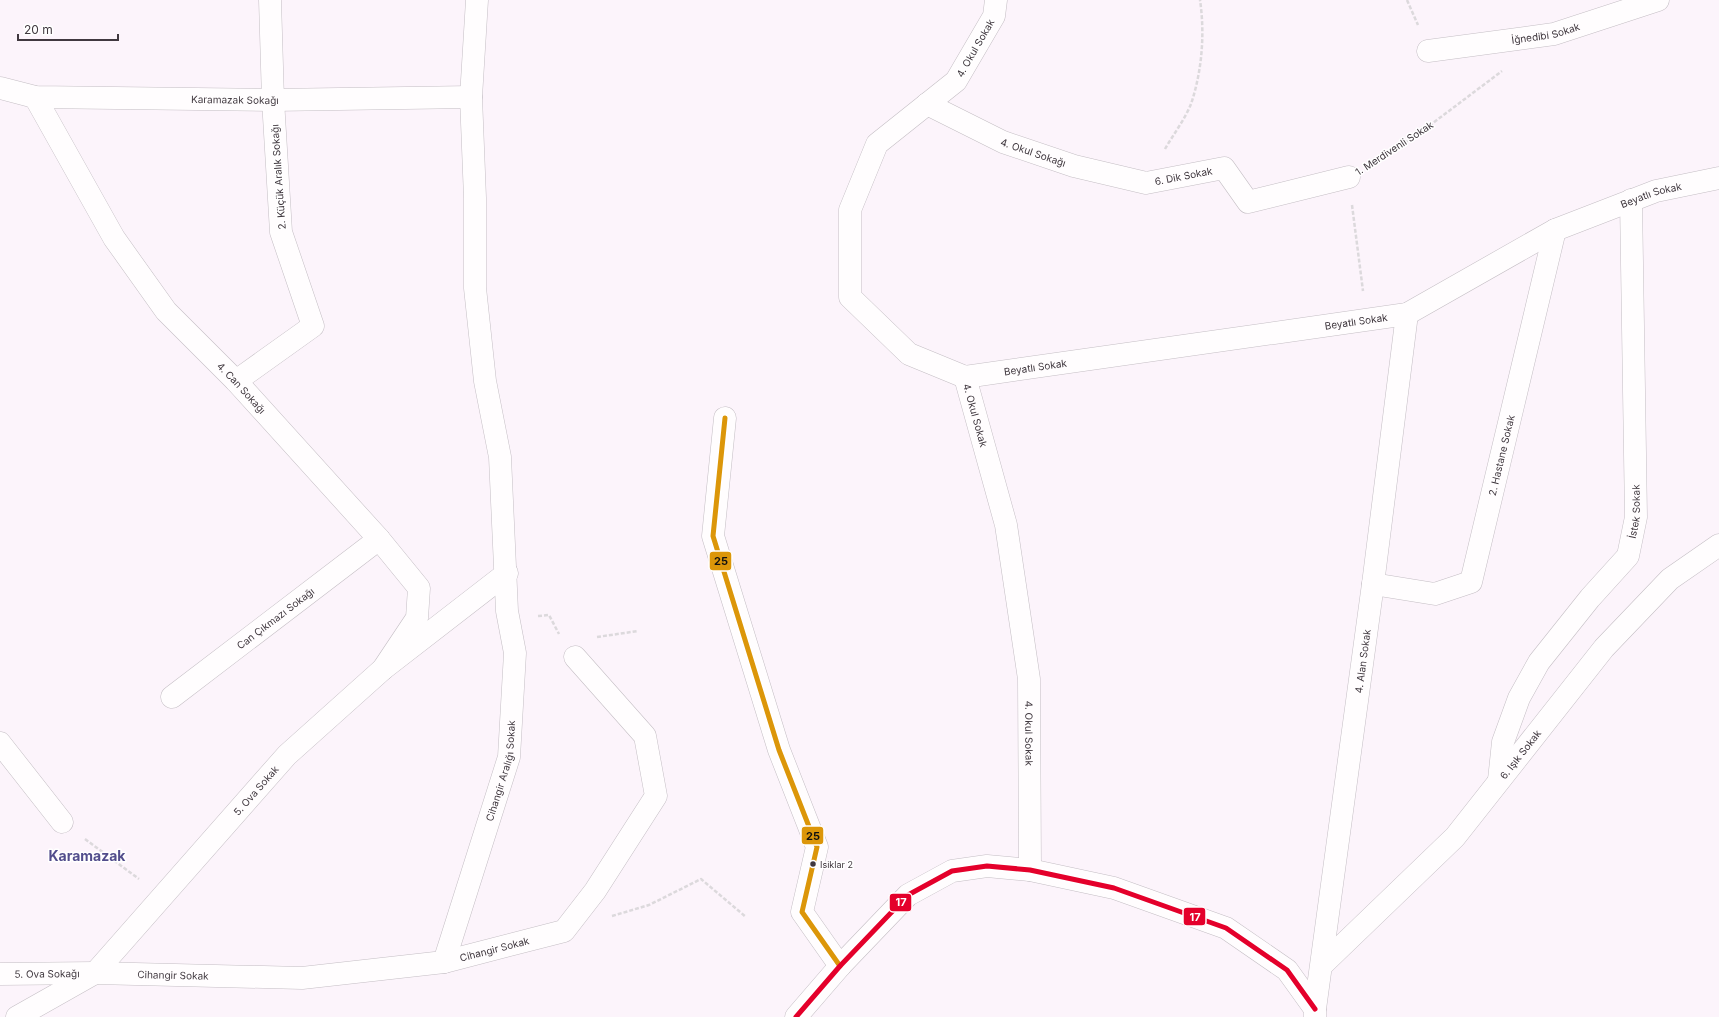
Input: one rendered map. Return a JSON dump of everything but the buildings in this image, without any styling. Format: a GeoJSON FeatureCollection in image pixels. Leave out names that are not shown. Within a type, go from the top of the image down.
{"type":"FeatureCollection","features":[{"type":"Feature","properties":{"kind":"street","name":"2. Küçük Aralık Sokağı"},"geometry":{"type":"LineString","coordinates":[[236,382],[313,326],[281,232],[273,100],[270,0]]}},
{"type":"Feature","properties":{"kind":"street","name":"Cihangir Aralığı Sokak"},"geometry":{"type":"LineString","coordinates":[[444,962],[509,757],[515,653],[508,611],[500,457],[485,381],[475,288],[475,198],[471,97],[477,0]]}},
{"type":"Feature","properties":{"kind":"street","name":"4. Okul Sokak"},"geometry":{"type":"LineString","coordinates":[[996,0],[994,16],[956,81],[877,144],[850,210],[850,297],[909,354],[965,377],[1006,525],[1029,679],[1030,870]]}},
{"type":"Feature","properties":{"kind":"street","name":"İğnedibi Sokak"},"geometry":{"type":"LineString","coordinates":[[1428,51],[1554,34],[1658,0]]}},
{"type":"Feature","properties":{"kind":"street","name":"Karamazak Sokağı"},"geometry":{"type":"LineString","coordinates":[[0,88],[35,97],[273,100],[471,97]]}},
{"type":"Feature","properties":{"kind":"street","name":"4. Can Sokağı"},"geometry":{"type":"LineString","coordinates":[[35,97],[114,238],[166,310],[236,382],[379,539],[419,588],[417,618],[383,669]]}},
{"type":"Feature","properties":{"kind":"street","name":"4. Okul Sokağı"},"geometry":{"type":"LineString","coordinates":[[927,104],[1003,142],[1074,166],[1146,183]]}},
{"type":"Feature","properties":{"kind":"street","name":"6. Dik Sokak"},"geometry":{"type":"LineString","coordinates":[[1146,183],[1224,168],[1248,202],[1349,177]]}},
{"type":"Feature","properties":{"kind":"street","name":"Beyatlı Sokak"},"geometry":{"type":"LineString","coordinates":[[965,377],[1407,314],[1554,230],[1656,191],[1719,178]]}},
{"type":"Feature","properties":{"kind":"street","name":"İstek Sokak"},"geometry":{"type":"LineString","coordinates":[[1499,780],[1503,742],[1519,698],[1540,662],[1590,598],[1628,556],[1636,517],[1631,200]]}},
{"type":"Feature","properties":{"kind":"street","name":"2. Hastane Sokak"},"geometry":{"type":"LineString","coordinates":[[1373,584],[1435,594],[1471,582],[1554,230]]}},
{"type":"Feature","properties":{"kind":"street","name":"4. Alan Sokak"},"geometry":{"type":"LineString","coordinates":[[1315,1013],[1373,584],[1407,314]]}},
{"type":"Feature","properties":{"kind":"street"},"geometry":{"type":"LineString","coordinates":[[725,418],[713,536],[779,750],[817,848],[802,912],[840,966]]}},
{"type":"Feature","properties":{"kind":"street","name":"Can Çıkmazı Sokağı"},"geometry":{"type":"LineString","coordinates":[[172,697],[379,539]]}},
{"type":"Feature","properties":{"kind":"street","name":"6. Işık Sokak"},"geometry":{"type":"LineString","coordinates":[[1322,965],[1455,837],[1609,642],[1670,579],[1719,545]]}},
{"type":"Feature","properties":{"kind":"street","name":"5. Ova Sokak"},"geometry":{"type":"LineString","coordinates":[[17,1017],[95,973],[287,755],[383,669],[506,573]]}},
{"type":"Feature","properties":{"kind":"street","name":"Cihangir Sokak"},"geometry":{"type":"LineString","coordinates":[[95,973],[302,978],[444,962],[564,931],[596,891],[656,796],[645,736],[575,657]]}},
{"type":"Feature","properties":{"kind":"street"},"geometry":{"type":"LineString","coordinates":[[0,743],[62,822]]}},
{"type":"Feature","properties":{"kind":"street"},"geometry":{"type":"LineString","coordinates":[[796,1017],[840,966],[908,895],[952,871],[987,866],[1030,870],[1114,888],[1226,928],[1286,970],[1315,1013]]}},
{"type":"Feature","properties":{"kind":"street","name":"5. Ova Sokağı"},"geometry":{"type":"LineString","coordinates":[[0,974],[95,973]]}},
{"type":"Feature","properties":{"kind":"path","name":"6. Dik Sokak"},"geometry":{"type":"LineString","coordinates":[[1146,183],[1191,104],[1201,58],[1202,15],[1200,0]]}},
{"type":"Feature","properties":{"kind":"path","name":"1. Merdivenli Sokak"},"geometry":{"type":"LineString","coordinates":[[1367,320],[1349,177],[1417,135],[1506,68]]}},
{"type":"Feature","properties":{"kind":"path"},"geometry":{"type":"LineString","coordinates":[[62,822],[163,897]]}},
{"type":"Feature","properties":{"kind":"path"},"geometry":{"type":"LineString","coordinates":[[606,918],[649,905],[701,880],[746,918]]}},
{"type":"Feature","properties":{"kind":"transit line","name":"25"},"geometry":{"type":"LineString","coordinates":[[725,418],[713,536],[779,750],[817,847],[802,912],[840,966]]}},
{"type":"Feature","properties":{"kind":"transit line","name":"17"},"geometry":{"type":"LineString","coordinates":[[796,1017],[840,966],[908,895],[952,871],[987,866],[1030,870],[1114,888],[1226,928],[1287,970],[1315,1009]]}},
{"type":"Feature","properties":{"kind":"place","name":"Isiklar 2"},"geometry":{"type":"Point","coordinates":[813,864]}},
{"type":"Feature","properties":{"kind":"district","name":"Karamazak"},"geometry":{"type":"Point","coordinates":[87,855]}}]}
